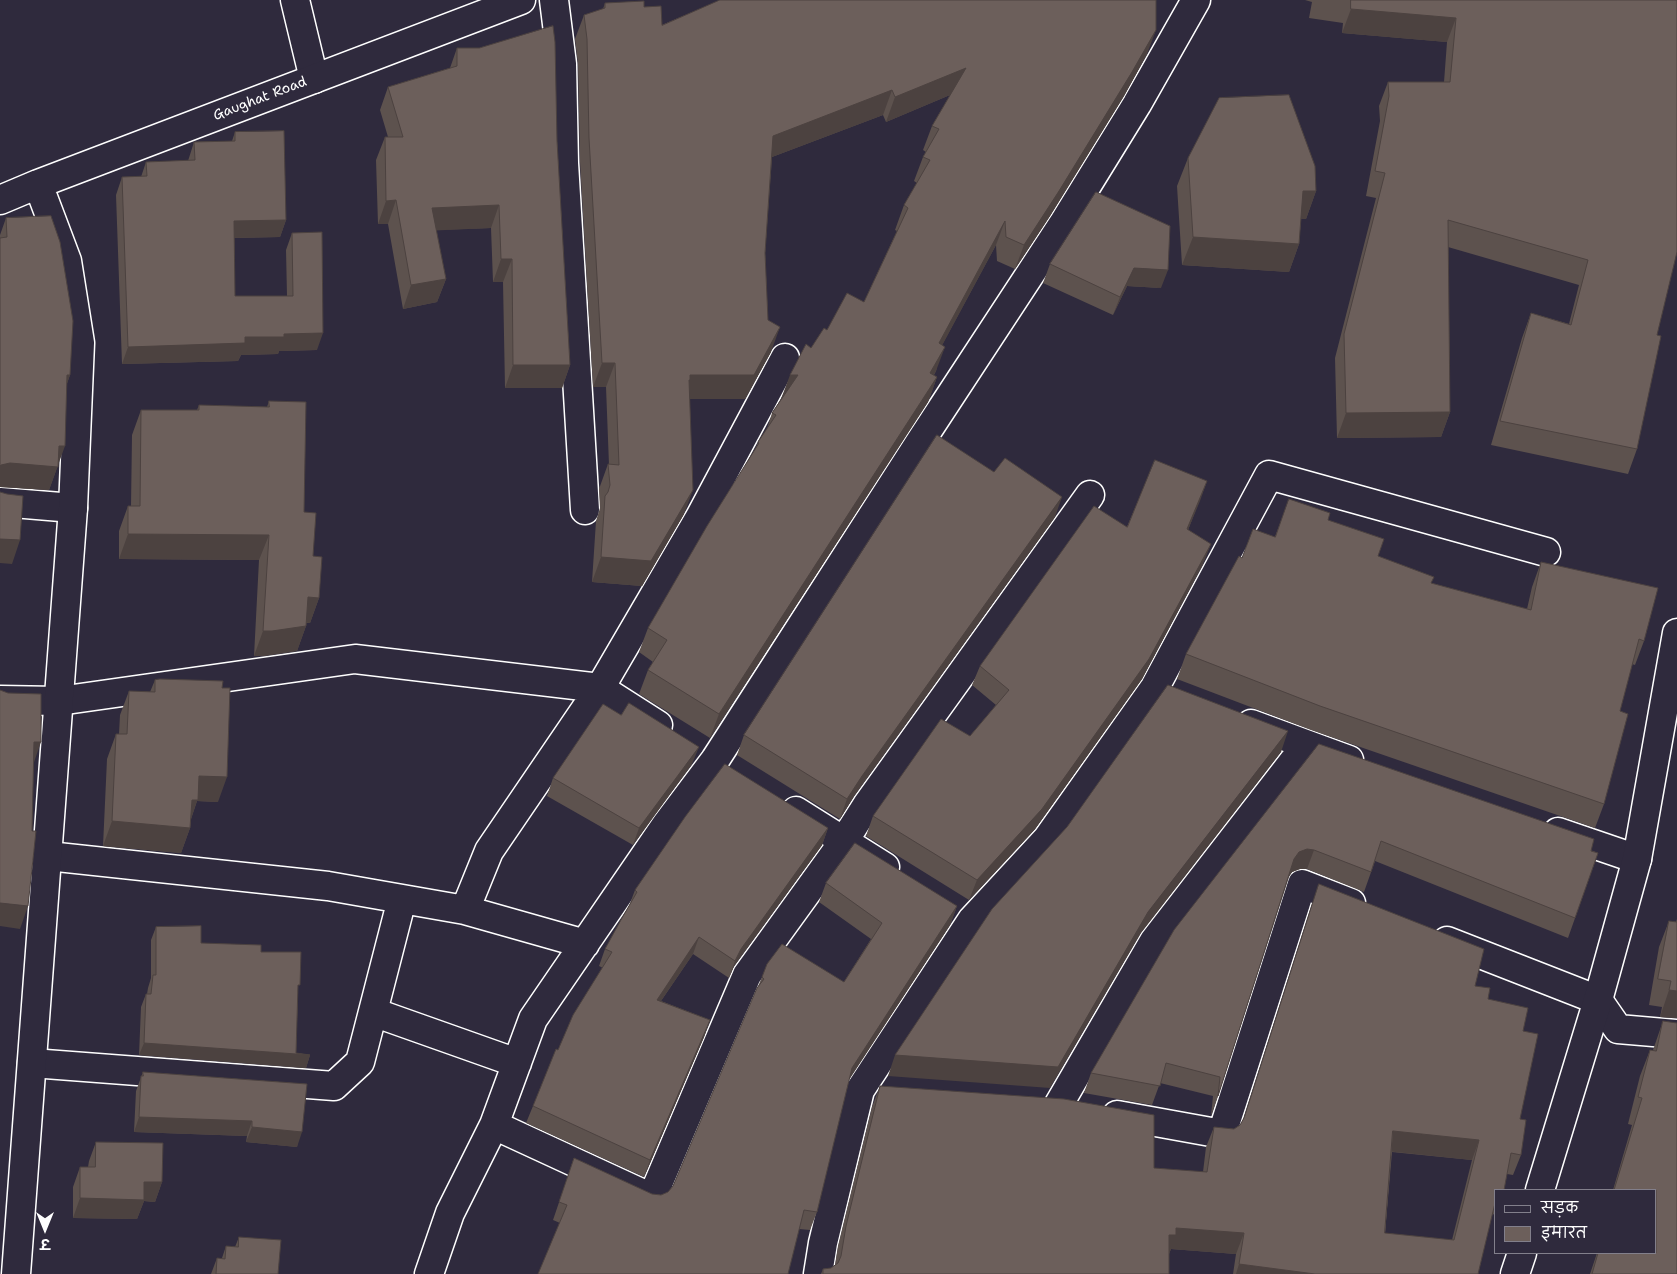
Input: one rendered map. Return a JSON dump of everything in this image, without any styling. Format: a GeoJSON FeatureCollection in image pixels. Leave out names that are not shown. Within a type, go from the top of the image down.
{"type":"FeatureCollection","features":[{"type":"Feature","properties":{"kind":"street"},"geometry":{"type":"LineString","coordinates":[[295,0],[314,79]]}},
{"type":"Feature","properties":{"kind":"street"},"geometry":{"type":"LineString","coordinates":[[554,0],[562,64],[564,163],[586,510]]}},
{"type":"Feature","properties":{"kind":"street"},"geometry":{"type":"LineString","coordinates":[[429,1274],[450,1213],[494,1125],[534,1019],[666,825],[715,760],[1063,224],[1137,104],[1196,0]]}},
{"type":"Feature","properties":{"kind":"street","name":"Gaughat Road"},"geometry":{"type":"LineString","coordinates":[[0,200],[507,3]]}},
{"type":"Feature","properties":{"kind":"street"},"geometry":{"type":"LineString","coordinates":[[16,1274],[73,508],[80,343],[67,261],[38,184]]}},
{"type":"Feature","properties":{"kind":"street"},"geometry":{"type":"LineString","coordinates":[[465,910],[489,851],[600,688],[700,517],[785,358]]}},
{"type":"Feature","properties":{"kind":"street"},"geometry":{"type":"LineString","coordinates":[[818,1274],[823,1243],[860,1090],[972,920],[1047,839],[1155,688],[1269,475],[1546,552]]}},
{"type":"Feature","properties":{"kind":"street"},"geometry":{"type":"LineString","coordinates":[[494,1125],[652,1198],[747,975],[1090,494]]}},
{"type":"Feature","properties":{"kind":"street"},"geometry":{"type":"LineString","coordinates":[[0,502],[73,508]]}},
{"type":"Feature","properties":{"kind":"street"},"geometry":{"type":"LineString","coordinates":[[1540,1189],[1598,1000],[1637,859],[1677,633]]}},
{"type":"Feature","properties":{"kind":"street"},"geometry":{"type":"LineString","coordinates":[[0,700],[59,700],[355,659],[600,688],[739,776]]}},
{"type":"Feature","properties":{"kind":"street"},"geometry":{"type":"LineString","coordinates":[[1155,688],[1181,698]]}},
{"type":"Feature","properties":{"kind":"street"},"geometry":{"type":"LineString","coordinates":[[1226,715],[1372,768]]}},
{"type":"Feature","properties":{"kind":"street"},"geometry":{"type":"LineString","coordinates":[[1306,745],[1154,942],[1049,1103],[1222,1134],[1302,884],[1376,913]]}},
{"type":"Feature","properties":{"kind":"street"},"geometry":{"type":"LineString","coordinates":[[771,796],[908,881]]}},
{"type":"Feature","properties":{"kind":"street"},"geometry":{"type":"LineString","coordinates":[[1533,823],[1637,859]]}},
{"type":"Feature","properties":{"kind":"street"},"geometry":{"type":"LineString","coordinates":[[48,856],[328,886],[465,910],[585,944]]}},
{"type":"Feature","properties":{"kind":"street"},"geometry":{"type":"LineString","coordinates":[[32,1063],[334,1086],[360,1062],[402,899]]}},
{"type":"Feature","properties":{"kind":"street"},"geometry":{"type":"LineString","coordinates":[[948,906],[972,920]]}},
{"type":"Feature","properties":{"kind":"street"},"geometry":{"type":"LineString","coordinates":[[1422,931],[1598,1000],[1618,1029],[1677,1034]]}},
{"type":"Feature","properties":{"kind":"street"},"geometry":{"type":"LineString","coordinates":[[373,1012],[517,1063]]}},
{"type":"Feature","properties":{"kind":"street"},"geometry":{"type":"LineString","coordinates":[[860,1090],[890,1092]]}},
{"type":"Feature","properties":{"kind":"street"},"geometry":{"type":"LineString","coordinates":[[1515,1274],[1522,1254]]}},
{"type":"Feature","properties":{"kind":"building"},"geometry":{"type":"Polygon","coordinates":[[[720,0],[1156,0],[1156,30],[1059,191],[1024,245],[1006,237],[1005,221],[939,343],[945,347],[930,373],[937,377],[719,714],[648,670],[667,640],[648,628],[707,526],[776,415],[772,413],[798,375],[790,375],[806,344],[811,348],[824,328],[827,330],[847,293],[864,302],[908,208],[904,205],[930,160],[923,157],[939,129],[932,126],[966,68],[895,97],[892,90],[773,136],[765,253],[768,320],[780,327],[754,375],[690,375],[693,490],[651,561],[601,557],[605,496],[610,485],[608,464],[619,465],[615,363],[602,363],[589,138],[587,39],[584,15],[605,8],[605,3],[644,1],[644,7],[661,6],[662,25],[720,0]]]}},
{"type":"Feature","properties":{"kind":"building"},"geometry":{"type":"Polygon","coordinates":[[[1351,0],[1677,0],[1677,252],[1657,335],[1661,336],[1637,449],[1500,421],[1531,313],[1571,325],[1588,260],[1448,220],[1450,412],[1346,413],[1344,334],[1385,173],[1375,171],[1389,96],[1388,82],[1450,82],[1456,18],[1351,9],[1351,0]]]}},
{"type":"Feature","properties":{"kind":"building"},"geometry":{"type":"Polygon","coordinates":[[[553,26],[557,141],[570,365],[513,365],[512,259],[501,259],[499,205],[432,208],[446,279],[411,285],[396,200],[386,201],[385,137],[403,137],[388,87],[457,66],[457,48],[479,48],[553,26]]]}},
{"type":"Feature","properties":{"kind":"building"},"geometry":{"type":"Polygon","coordinates":[[[1289,95],[1315,166],[1316,191],[1303,191],[1299,244],[1193,237],[1188,158],[1219,98],[1289,95]]]}},
{"type":"Feature","properties":{"kind":"building"},"geometry":{"type":"Polygon","coordinates":[[[284,131],[286,220],[234,221],[235,296],[293,296],[292,233],[322,232],[323,333],[284,334],[284,337],[245,337],[245,343],[128,347],[122,177],[147,176],[146,162],[195,160],[194,142],[235,141],[235,132],[284,131]]]}},
{"type":"Feature","properties":{"kind":"building"},"geometry":{"type":"Polygon","coordinates":[[[1096,192],[1170,226],[1168,270],[1134,268],[1120,297],[1050,264],[1096,192]]]}},
{"type":"Feature","properties":{"kind":"building"},"geometry":{"type":"Polygon","coordinates":[[[51,216],[60,242],[73,321],[70,375],[67,375],[65,446],[59,446],[58,467],[10,463],[0,466],[0,238],[7,237],[6,218],[51,216]]]}},
{"type":"Feature","properties":{"kind":"building"},"geometry":{"type":"Polygon","coordinates":[[[269,401],[306,402],[304,512],[316,513],[313,556],[322,557],[319,598],[308,597],[306,626],[263,631],[269,535],[128,534],[128,506],[140,506],[141,410],[199,410],[199,405],[269,407],[269,401]]]}},
{"type":"Feature","properties":{"kind":"building"},"geometry":{"type":"Polygon","coordinates":[[[937,435],[994,472],[1005,458],[1062,497],[847,799],[744,735],[937,435]]]}},
{"type":"Feature","properties":{"kind":"building"},"geometry":{"type":"Polygon","coordinates":[[[1155,460],[1207,481],[1187,529],[1211,544],[1149,659],[1042,809],[977,880],[873,816],[941,719],[970,736],[1009,690],[980,666],[1094,506],[1127,527],[1155,460]]]}},
{"type":"Feature","properties":{"kind":"building"},"geometry":{"type":"Polygon","coordinates":[[[0,492],[23,496],[20,540],[0,539],[0,492]]]}},
{"type":"Feature","properties":{"kind":"building"},"geometry":{"type":"Polygon","coordinates":[[[1289,499],[1330,513],[1328,520],[1384,539],[1378,556],[1434,577],[1431,583],[1531,610],[1541,562],[1658,588],[1644,641],[1639,639],[1620,711],[1628,714],[1604,804],[1320,706],[1186,654],[1239,556],[1242,558],[1253,529],[1275,537],[1289,499]]]}},
{"type":"Feature","properties":{"kind":"building"},"geometry":{"type":"Polygon","coordinates":[[[155,680],[223,681],[222,688],[230,688],[227,777],[199,776],[198,800],[192,800],[190,828],[112,821],[116,734],[127,734],[129,691],[155,692],[155,680]]]}},
{"type":"Feature","properties":{"kind":"building"},"geometry":{"type":"Polygon","coordinates":[[[1168,685],[1288,731],[1148,912],[1058,1067],[895,1055],[992,909],[1067,827],[1168,685]]]}},
{"type":"Feature","properties":{"kind":"building"},"geometry":{"type":"Polygon","coordinates":[[[0,690],[8,693],[41,694],[41,742],[34,742],[32,831],[36,831],[28,906],[0,903],[0,690]]]}},
{"type":"Feature","properties":{"kind":"building"},"geometry":{"type":"Polygon","coordinates":[[[629,703],[699,747],[639,828],[553,778],[603,704],[621,715],[629,703]]]}},
{"type":"Feature","properties":{"kind":"building"},"geometry":{"type":"Polygon","coordinates":[[[1319,744],[1594,839],[1591,851],[1598,853],[1575,918],[1381,841],[1371,872],[1307,849],[1299,852],[1294,859],[1218,1096],[1220,1077],[1166,1063],[1160,1086],[1091,1073],[1174,930],[1319,744]]]}},
{"type":"Feature","properties":{"kind":"building"},"geometry":{"type":"Polygon","coordinates":[[[725,764],[828,828],[741,949],[735,961],[699,937],[657,1000],[710,1020],[650,1160],[533,1106],[556,1049],[558,1050],[573,1015],[612,952],[605,949],[637,892],[635,890],[685,817],[725,764]]]}},
{"type":"Feature","properties":{"kind":"building"},"geometry":{"type":"Polygon","coordinates":[[[855,843],[957,906],[852,1068],[817,1212],[804,1210],[788,1274],[538,1274],[567,1205],[559,1202],[574,1158],[652,1194],[661,1195],[668,1192],[673,1186],[757,988],[764,979],[762,977],[767,964],[782,944],[844,982],[882,923],[826,883],[855,843]]]}},
{"type":"Feature","properties":{"kind":"building"},"geometry":{"type":"Polygon","coordinates":[[[1319,884],[1484,949],[1475,986],[1490,988],[1488,999],[1528,1008],[1523,1031],[1538,1034],[1520,1119],[1526,1120],[1521,1155],[1511,1153],[1504,1189],[1494,1189],[1494,1207],[1478,1274],[1315,1274],[1239,1264],[1244,1233],[1176,1228],[1176,1235],[1169,1235],[1169,1274],[823,1274],[823,1269],[831,1268],[838,1263],[841,1256],[846,1226],[880,1086],[1064,1099],[1154,1115],[1154,1168],[1207,1172],[1214,1127],[1234,1129],[1240,1125],[1244,1118],[1319,884]],[[1393,1131],[1385,1233],[1454,1240],[1479,1140],[1393,1131]]]}},
{"type":"Feature","properties":{"kind":"building"},"geometry":{"type":"Polygon","coordinates":[[[1669,921],[1677,922],[1677,991],[1669,990],[1671,981],[1658,979],[1669,921]]]}},
{"type":"Feature","properties":{"kind":"building"},"geometry":{"type":"Polygon","coordinates":[[[201,926],[201,943],[261,945],[261,952],[301,952],[296,1053],[310,1055],[144,1043],[146,994],[151,994],[153,975],[156,975],[156,927],[201,926]]]}},
{"type":"Feature","properties":{"kind":"building"},"geometry":{"type":"Polygon","coordinates":[[[1663,1021],[1677,1023],[1677,1274],[1592,1274],[1598,1254],[1657,1254],[1657,1189],[1614,1189],[1642,1098],[1638,1097],[1650,1050],[1656,1051],[1663,1021]]]}},
{"type":"Feature","properties":{"kind":"building"},"geometry":{"type":"Polygon","coordinates":[[[143,1072],[307,1084],[302,1132],[252,1127],[252,1121],[139,1117],[141,1076],[143,1076],[143,1072]]]}},
{"type":"Feature","properties":{"kind":"building"},"geometry":{"type":"Polygon","coordinates":[[[96,1142],[163,1143],[162,1182],[144,1182],[144,1200],[80,1198],[80,1167],[95,1167],[96,1142]]]}},
{"type":"Feature","properties":{"kind":"building"},"geometry":{"type":"Polygon","coordinates":[[[239,1237],[281,1240],[278,1274],[216,1274],[217,1258],[225,1259],[226,1246],[238,1247],[239,1237]]]}}]}
